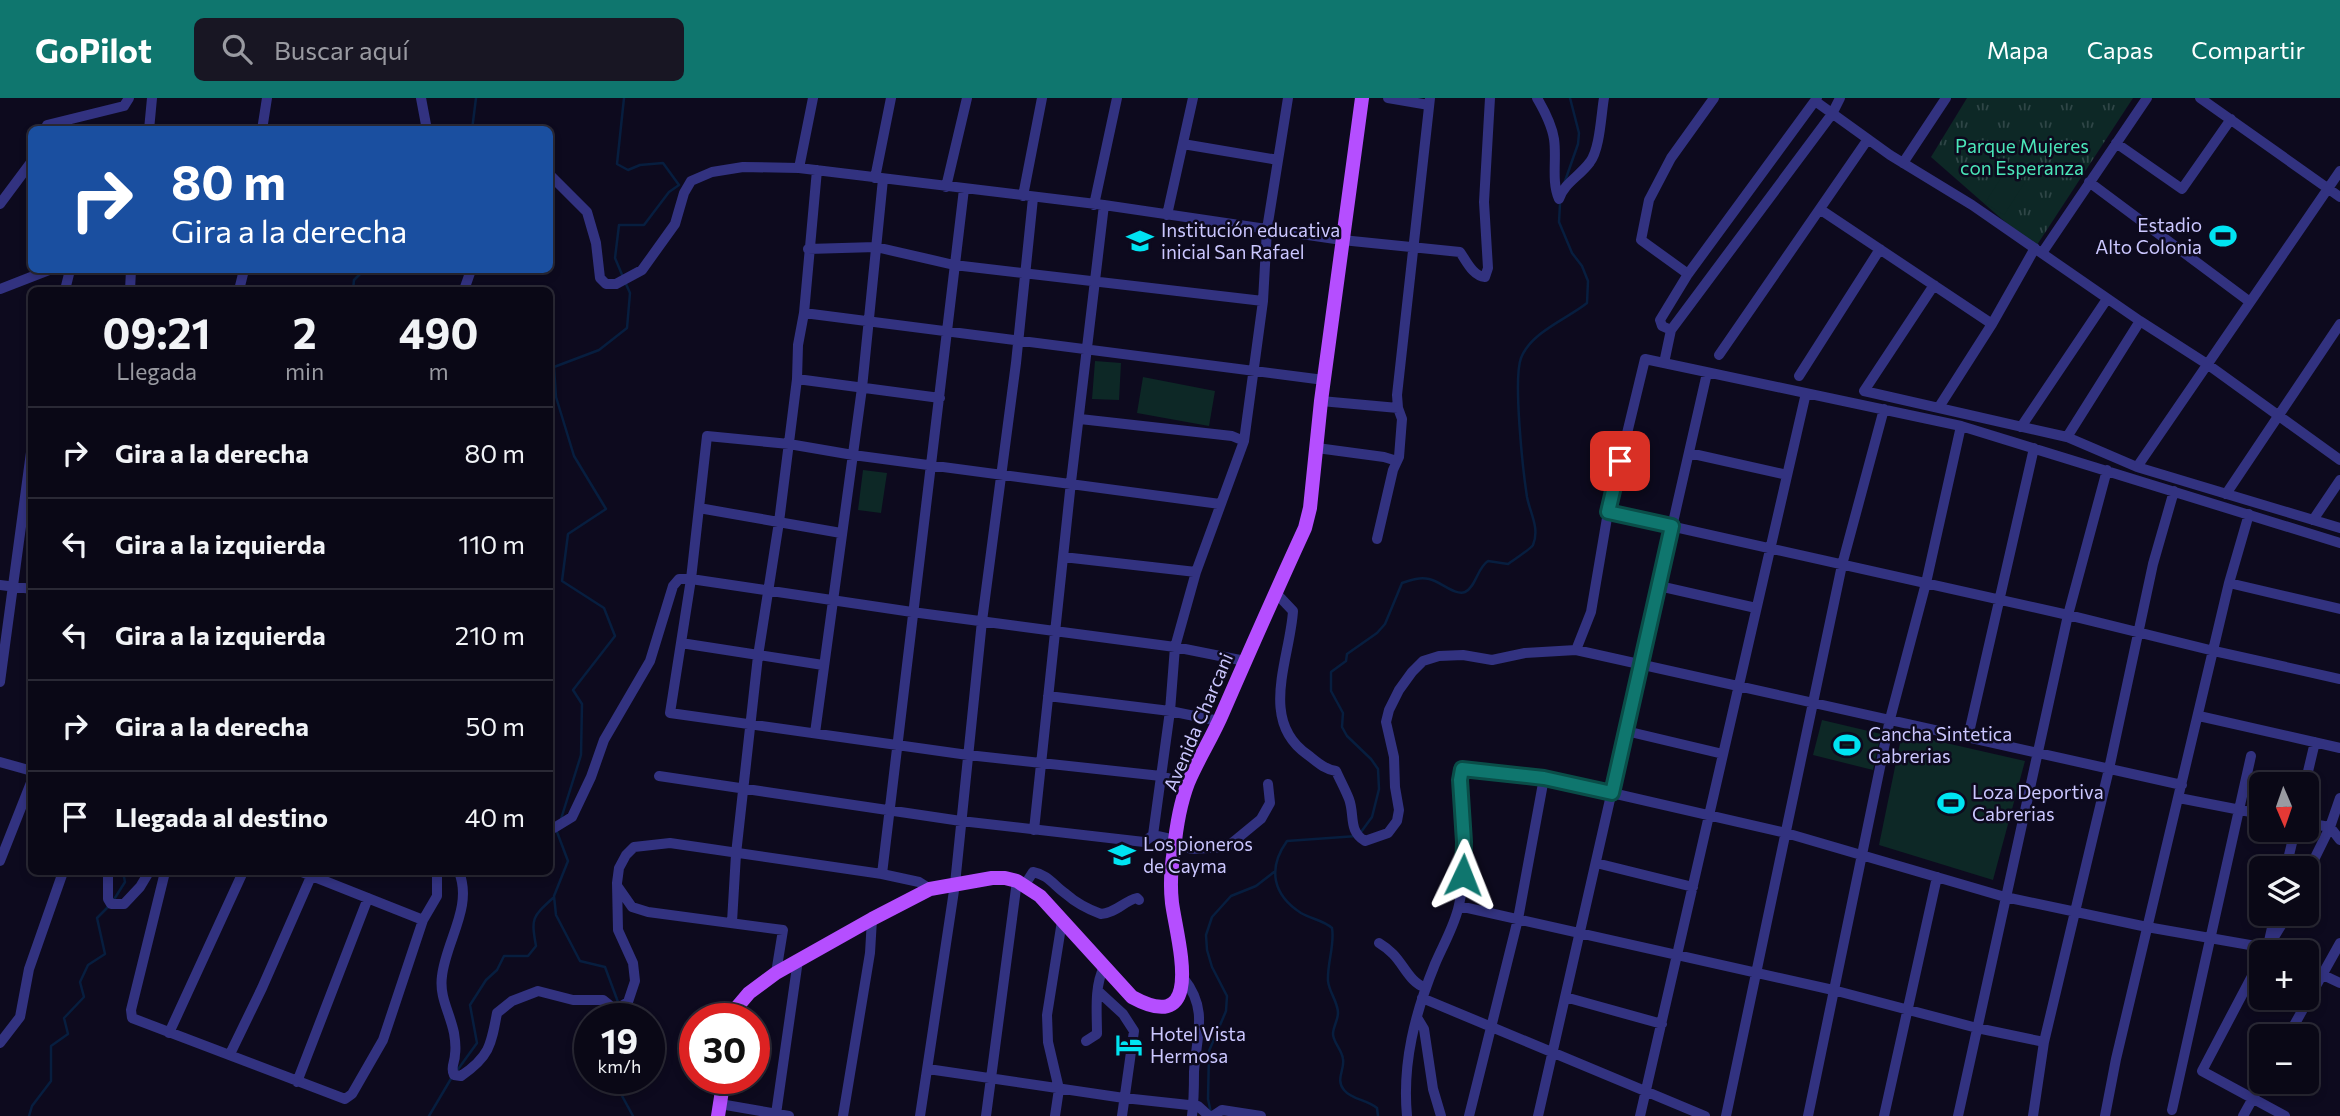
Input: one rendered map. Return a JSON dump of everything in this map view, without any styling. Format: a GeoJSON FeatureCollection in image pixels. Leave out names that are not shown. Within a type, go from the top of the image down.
{"type":"FeatureCollection","features":[{"type":"Feature","properties":{"kind":"main road","name":"Avenida Charcani"},"geometry":{"type":"LineString","coordinates":[[1184,979],[1172,900],[1175,840],[1188,784],[1219,721],[1305,527],[1310,508],[1321,401],[1362,98]]}},
{"type":"Feature","properties":{"kind":"main road"},"geometry":{"type":"LineString","coordinates":[[741,1003],[749,993],[776,973],[930,889],[992,878],[1021,884],[1046,904],[1132,997],[1147,1005],[1164,1007],[1177,1000],[1184,979]]}},
{"type":"Feature","properties":{"kind":"street"},"geometry":{"type":"LineString","coordinates":[[47,126],[124,106],[129,98]]}},
{"type":"Feature","properties":{"kind":"street"},"geometry":{"type":"LineString","coordinates":[[149,126],[152,98]]}},
{"type":"Feature","properties":{"kind":"street"},"geometry":{"type":"LineString","coordinates":[[263,126],[267,98]]}},
{"type":"Feature","properties":{"kind":"street"},"geometry":{"type":"LineString","coordinates":[[421,98],[426,126]]}},
{"type":"Feature","properties":{"kind":"street"},"geometry":{"type":"LineString","coordinates":[[799,168],[813,98]]}},
{"type":"Feature","properties":{"kind":"street"},"geometry":{"type":"LineString","coordinates":[[815,733],[862,388],[876,247],[879,178],[891,98]]}},
{"type":"Feature","properties":{"kind":"street"},"geometry":{"type":"LineString","coordinates":[[946,187],[967,98]]}},
{"type":"Feature","properties":{"kind":"street"},"geometry":{"type":"LineString","coordinates":[[920,1116],[955,884],[982,621],[1018,340],[1025,272],[1028,197],[1042,98]]}},
{"type":"Feature","properties":{"kind":"street"},"geometry":{"type":"LineString","coordinates":[[1034,830],[1095,281],[1099,205],[1117,98]]}},
{"type":"Feature","properties":{"kind":"street"},"geometry":{"type":"LineString","coordinates":[[1167,215],[1193,98]]}},
{"type":"Feature","properties":{"kind":"street"},"geometry":{"type":"LineString","coordinates":[[659,776],[1034,830],[1144,842],[1153,835],[1170,711],[1175,647],[1196,572],[1244,441],[1263,301],[1267,229],[1288,98]]}},
{"type":"Feature","properties":{"kind":"street"},"geometry":{"type":"LineString","coordinates":[[1377,539],[1397,461],[1402,419],[1397,395],[1430,102],[1388,98]]}},
{"type":"Feature","properties":{"kind":"street"},"geometry":{"type":"LineString","coordinates":[[553,178],[587,212],[596,243],[600,278],[606,284],[617,284],[642,270],[675,224],[684,193],[691,181],[712,172],[743,167],[817,170],[1099,205],[1342,240],[1461,253],[1479,277],[1485,277],[1488,268],[1484,202],[1490,98]]}},
{"type":"Feature","properties":{"kind":"street"},"geometry":{"type":"LineString","coordinates":[[1537,98],[1553,137],[1556,167],[1554,189],[1559,199],[1562,190],[1593,157],[1604,98]]}},
{"type":"Feature","properties":{"kind":"street"},"geometry":{"type":"LineString","coordinates":[[1545,98],[1549,124]]}},
{"type":"Feature","properties":{"kind":"street"},"geometry":{"type":"LineString","coordinates":[[1688,274],[1641,240],[1649,200],[1671,158],[1714,98]]}},
{"type":"Feature","properties":{"kind":"street"},"geometry":{"type":"LineString","coordinates":[[1664,363],[1671,330],[1832,114],[1840,98]]}},
{"type":"Feature","properties":{"kind":"street"},"geometry":{"type":"LineString","coordinates":[[1903,163],[1946,98]]}},
{"type":"Feature","properties":{"kind":"street"},"geometry":{"type":"LineString","coordinates":[[1939,407],[2038,251],[2147,98]]}},
{"type":"Feature","properties":{"kind":"street"},"geometry":{"type":"LineString","coordinates":[[2200,98],[2340,197]]}},
{"type":"Feature","properties":{"kind":"street"},"geometry":{"type":"LineString","coordinates":[[1671,330],[1662,326],[1660,320],[1688,274],[1816,99],[1832,114],[1903,163],[1972,205],[2207,364],[2340,460]]}},
{"type":"Feature","properties":{"kind":"street"},"geometry":{"type":"LineString","coordinates":[[2116,143],[2182,189],[2231,120]]}},
{"type":"Feature","properties":{"kind":"street"},"geometry":{"type":"LineString","coordinates":[[1719,355],[1868,139]]}},
{"type":"Feature","properties":{"kind":"street"},"geometry":{"type":"LineString","coordinates":[[1183,144],[1278,160]]}},
{"type":"Feature","properties":{"kind":"street"},"geometry":{"type":"LineString","coordinates":[[0,204],[28,166]]}},
{"type":"Feature","properties":{"kind":"street"},"geometry":{"type":"LineString","coordinates":[[732,922],[736,854],[750,723],[797,379],[798,345],[804,313],[817,170]]}},
{"type":"Feature","properties":{"kind":"street"},"geometry":{"type":"LineString","coordinates":[[2137,467],[2340,171]]}},
{"type":"Feature","properties":{"kind":"street"},"geometry":{"type":"LineString","coordinates":[[2089,182],[2250,302]]}},
{"type":"Feature","properties":{"kind":"street"},"geometry":{"type":"LineString","coordinates":[[553,184],[566,190]]}},
{"type":"Feature","properties":{"kind":"street"},"geometry":{"type":"LineString","coordinates":[[882,874],[964,189]]}},
{"type":"Feature","properties":{"kind":"street"},"geometry":{"type":"LineString","coordinates":[[1821,209],[1992,324]]}},
{"type":"Feature","properties":{"kind":"street"},"geometry":{"type":"LineString","coordinates":[[808,249],[876,247],[954,265],[1263,301]]}},
{"type":"Feature","properties":{"kind":"street"},"geometry":{"type":"LineString","coordinates":[[1798,376],[1881,249]]}},
{"type":"Feature","properties":{"kind":"street"},"geometry":{"type":"LineString","coordinates":[[0,289],[41,273]]}},
{"type":"Feature","properties":{"kind":"street"},"geometry":{"type":"LineString","coordinates":[[1934,285],[1864,391],[2067,437],[2137,467],[2340,528]]}},
{"type":"Feature","properties":{"kind":"street"},"geometry":{"type":"LineString","coordinates":[[2021,427],[2108,299]]}},
{"type":"Feature","properties":{"kind":"street"},"geometry":{"type":"LineString","coordinates":[[804,313],[1324,380]]}},
{"type":"Feature","properties":{"kind":"street"},"geometry":{"type":"LineString","coordinates":[[2067,437],[2140,321]]}},
{"type":"Feature","properties":{"kind":"street"},"geometry":{"type":"LineString","coordinates":[[2226,494],[2340,324]]}},
{"type":"Feature","properties":{"kind":"street"},"geometry":{"type":"LineString","coordinates":[[1576,650],[1591,612],[1608,512],[1645,359],[1961,426],[2340,543]]}},
{"type":"Feature","properties":{"kind":"street"},"geometry":{"type":"LineString","coordinates":[[1538,1116],[1707,373]]}},
{"type":"Feature","properties":{"kind":"street"},"geometry":{"type":"LineString","coordinates":[[797,379],[940,398]]}},
{"type":"Feature","properties":{"kind":"street"},"geometry":{"type":"LineString","coordinates":[[1640,1116],[1806,393]]}},
{"type":"Feature","properties":{"kind":"street"},"geometry":{"type":"LineString","coordinates":[[1321,401],[1398,408]]}},
{"type":"Feature","properties":{"kind":"street"},"geometry":{"type":"LineString","coordinates":[[1726,1116],[1842,565],[1884,410]]}},
{"type":"Feature","properties":{"kind":"street"},"geometry":{"type":"LineString","coordinates":[[1080,419],[1232,436],[1244,441]]}},
{"type":"Feature","properties":{"kind":"street"},"geometry":{"type":"LineString","coordinates":[[1808,1116],[1890,719],[1926,583],[1961,426]]}},
{"type":"Feature","properties":{"kind":"street"},"geometry":{"type":"LineString","coordinates":[[1188,784],[1161,776],[897,746],[670,713],[691,579],[707,436],[789,444],[1220,504]]}},
{"type":"Feature","properties":{"kind":"street"},"geometry":{"type":"LineString","coordinates":[[1317,448],[1397,461]]}},
{"type":"Feature","properties":{"kind":"street"},"geometry":{"type":"LineString","coordinates":[[1968,737],[2034,448]]}},
{"type":"Feature","properties":{"kind":"street"},"geometry":{"type":"LineString","coordinates":[[1689,453],[1787,475]]}},
{"type":"Feature","properties":{"kind":"street"},"geometry":{"type":"LineString","coordinates":[[1958,1116],[2068,615],[2106,470]]}},
{"type":"Feature","properties":{"kind":"street"},"geometry":{"type":"LineString","coordinates":[[0,682],[28,475]]}},
{"type":"Feature","properties":{"kind":"street"},"geometry":{"type":"LineString","coordinates":[[2313,520],[2340,480]]}},
{"type":"Feature","properties":{"kind":"street"},"geometry":{"type":"LineString","coordinates":[[2033,1116],[2044,1042],[2109,769],[2153,564],[2174,491]]}},
{"type":"Feature","properties":{"kind":"street"},"geometry":{"type":"LineString","coordinates":[[699,508],[841,533]]}},
{"type":"Feature","properties":{"kind":"street"},"geometry":{"type":"LineString","coordinates":[[1608,512],[2340,679]]}},
{"type":"Feature","properties":{"kind":"street"},"geometry":{"type":"LineString","coordinates":[[2105,1116],[2116,1059],[2229,583],[2249,514]]}},
{"type":"Feature","properties":{"kind":"street"},"geometry":{"type":"LineString","coordinates":[[1063,557],[1196,572]]}},
{"type":"Feature","properties":{"kind":"street"},"geometry":{"type":"LineString","coordinates":[[553,828],[572,817],[604,740],[650,662],[673,586],[679,579],[1175,647],[1245,661]]}},
{"type":"Feature","properties":{"kind":"street"},"geometry":{"type":"LineString","coordinates":[[2229,583],[2340,609]]}},
{"type":"Feature","properties":{"kind":"street"},"geometry":{"type":"LineString","coordinates":[[0,585],[28,589]]}},
{"type":"Feature","properties":{"kind":"street"},"geometry":{"type":"LineString","coordinates":[[1659,586],[1756,608]]}},
{"type":"Feature","properties":{"kind":"street"},"geometry":{"type":"LineString","coordinates":[[1275,592],[1293,611],[1280,695],[1282,720],[1292,740],[1302,751],[1326,769],[1336,771],[1350,801],[1354,830],[1357,836],[1365,841],[1388,833],[1397,821],[1399,810],[1394,757],[1387,722],[1390,710],[1399,690],[1412,672],[1423,662],[1439,656],[1492,660],[1525,653],[1576,650],[2182,785]]}},
{"type":"Feature","properties":{"kind":"street"},"geometry":{"type":"LineString","coordinates":[[681,643],[823,665]]}},
{"type":"Feature","properties":{"kind":"street"},"geometry":{"type":"LineString","coordinates":[[1048,696],[1170,711],[1219,721]]}},
{"type":"Feature","properties":{"kind":"street"},"geometry":{"type":"LineString","coordinates":[[2199,716],[2340,748]]}},
{"type":"Feature","properties":{"kind":"street"},"geometry":{"type":"LineString","coordinates":[[1626,731],[1723,754]]}},
{"type":"Feature","properties":{"kind":"street"},"geometry":{"type":"LineString","coordinates":[[2308,772],[2315,742]]}},
{"type":"Feature","properties":{"kind":"street"},"geometry":{"type":"LineString","coordinates":[[2172,1110],[2250,756]]}},
{"type":"Feature","properties":{"kind":"street"},"geometry":{"type":"LineString","coordinates":[[0,762],[28,770]]}},
{"type":"Feature","properties":{"kind":"street"},"geometry":{"type":"LineString","coordinates":[[1407,1116],[1405,1077],[1408,1053],[1424,993],[1459,906],[1464,842],[1461,771],[1466,769],[1544,778],[1786,832],[2005,897],[2249,947]]}},
{"type":"Feature","properties":{"kind":"street"},"geometry":{"type":"LineString","coordinates":[[1469,1116],[1518,919],[1544,778]]}},
{"type":"Feature","properties":{"kind":"street"},"geometry":{"type":"LineString","coordinates":[[1153,835],[1175,840],[1191,849],[1227,847],[1261,819],[1270,803],[1268,784]]}},
{"type":"Feature","properties":{"kind":"street"},"geometry":{"type":"LineString","coordinates":[[0,861],[28,790]]}},
{"type":"Feature","properties":{"kind":"street"},"geometry":{"type":"LineString","coordinates":[[2179,798],[2249,811]]}},
{"type":"Feature","properties":{"kind":"street"},"geometry":{"type":"LineString","coordinates":[[2316,856],[2340,798]]}},
{"type":"Feature","properties":{"kind":"street"},"geometry":{"type":"LineString","coordinates":[[2319,825],[2330,827],[2340,840]]}},
{"type":"Feature","properties":{"kind":"street"},"geometry":{"type":"LineString","coordinates":[[460,875],[463,907],[441,978],[442,998],[454,1032],[455,1055],[452,1070],[454,1075],[461,1076],[486,1055],[492,1041],[497,1013],[519,998],[538,991],[573,1000],[603,1000],[613,1008],[628,1002],[635,981],[633,963],[618,930],[617,886],[619,868],[634,847],[670,843],[882,874],[919,882],[930,889]]}},
{"type":"Feature","properties":{"kind":"street"},"geometry":{"type":"LineString","coordinates":[[1596,863],[1693,887]]}},
{"type":"Feature","properties":{"kind":"street"},"geometry":{"type":"LineString","coordinates":[[986,1116],[1021,884],[1033,872],[1041,873],[1066,894],[1101,914],[1122,907],[1131,900],[1139,900]]}},
{"type":"Feature","properties":{"kind":"street"},"geometry":{"type":"LineString","coordinates":[[0,1043],[20,1017],[29,969],[62,875]]}},
{"type":"Feature","properties":{"kind":"street"},"geometry":{"type":"LineString","coordinates":[[108,875],[108,899],[111,904],[124,904],[147,875]]}},
{"type":"Feature","properties":{"kind":"street"},"geometry":{"type":"LineString","coordinates":[[164,875],[131,1010],[132,1018],[345,1099],[352,1094],[370,1067],[383,1040],[423,920],[437,896],[437,875]]}},
{"type":"Feature","properties":{"kind":"street"},"geometry":{"type":"LineString","coordinates":[[170,1033],[242,875]]}},
{"type":"Feature","properties":{"kind":"street"},"geometry":{"type":"LineString","coordinates":[[230,1054],[262,988],[308,875]]}},
{"type":"Feature","properties":{"kind":"street"},"geometry":{"type":"LineString","coordinates":[[314,875],[423,920]]}},
{"type":"Feature","properties":{"kind":"street"},"geometry":{"type":"LineString","coordinates":[[1884,1116],[1937,877]]}},
{"type":"Feature","properties":{"kind":"street"},"geometry":{"type":"LineString","coordinates":[[617,886],[632,906],[648,912],[783,930],[776,973]]}},
{"type":"Feature","properties":{"kind":"street"},"geometry":{"type":"LineString","coordinates":[[1046,904],[1063,898],[1066,894]]}},
{"type":"Feature","properties":{"kind":"street"},"geometry":{"type":"LineString","coordinates":[[297,1082],[368,898]]}},
{"type":"Feature","properties":{"kind":"street"},"geometry":{"type":"LineString","coordinates":[[1459,906],[1833,990],[1977,1028],[2044,1042]]}},
{"type":"Feature","properties":{"kind":"street"},"geometry":{"type":"LineString","coordinates":[[843,1116],[870,953],[872,919]]}},
{"type":"Feature","properties":{"kind":"street"},"geometry":{"type":"LineString","coordinates":[[1055,1116],[1059,1088],[1048,1042],[1047,1015],[1062,921]]}},
{"type":"Feature","properties":{"kind":"street"},"geometry":{"type":"LineString","coordinates":[[1379,943],[1395,956],[1424,993],[1492,1027],[1705,1116]]}},
{"type":"Feature","properties":{"kind":"street"},"geometry":{"type":"LineString","coordinates":[[2295,1024],[2340,943]]}},
{"type":"Feature","properties":{"kind":"street"},"geometry":{"type":"LineString","coordinates":[[776,1114],[798,960]]}},
{"type":"Feature","properties":{"kind":"street"},"geometry":{"type":"LineString","coordinates":[[1086,1041],[1097,1035],[1098,991],[1104,967]]}},
{"type":"Feature","properties":{"kind":"street"},"geometry":{"type":"LineString","coordinates":[[2319,973],[2340,984]]}},
{"type":"Feature","properties":{"kind":"street"},"geometry":{"type":"LineString","coordinates":[[1184,979],[1194,991],[1200,1030],[1194,1070],[1193,1111]]}},
{"type":"Feature","properties":{"kind":"street"},"geometry":{"type":"LineString","coordinates":[[2249,983],[2202,1071],[2285,1116]]}},
{"type":"Feature","properties":{"kind":"street"},"geometry":{"type":"LineString","coordinates":[[1098,991],[1123,1014],[1135,1031],[1122,1116]]}},
{"type":"Feature","properties":{"kind":"street"},"geometry":{"type":"LineString","coordinates":[[1565,997],[1661,1024]]}},
{"type":"Feature","properties":{"kind":"street"},"geometry":{"type":"LineString","coordinates":[[1418,1018],[1424,1028],[1433,1089],[1441,1116]]}},
{"type":"Feature","properties":{"kind":"street"},"geometry":{"type":"LineString","coordinates":[[928,1069],[1193,1111],[1199,1107],[1211,1116],[1222,1110],[1261,1116]]}},
{"type":"Feature","properties":{"kind":"street"},"geometry":{"type":"LineString","coordinates":[[2243,1116],[2255,1094]]}},
{"type":"Feature","properties":{"kind":"street"},"geometry":{"type":"LineString","coordinates":[[719,1110],[789,1116]]}},
{"type":"Feature","properties":{"kind":"green space","name":"Parque Mujeres con Esperanza"},"geometry":{"type":"Polygon","coordinates":[[[1967,98],[2133,98],[2035,248],[1931,157],[1967,98]]]}},
{"type":"Feature","properties":{"kind":"green space"},"geometry":{"type":"Polygon","coordinates":[[[2006,170],[2025,182],[2004,215],[1985,203],[2006,170]]]}},
{"type":"Feature","properties":{"kind":"green space"},"geometry":{"type":"Polygon","coordinates":[[[1095,361],[1121,363],[1119,400],[1092,399],[1095,361]]]}},
{"type":"Feature","properties":{"kind":"green space"},"geometry":{"type":"Polygon","coordinates":[[[1143,377],[1215,391],[1209,426],[1137,413],[1143,377]]]}},
{"type":"Feature","properties":{"kind":"green space"},"geometry":{"type":"Polygon","coordinates":[[[863,470],[887,473],[881,513],[858,510],[863,470]]]}},
{"type":"Feature","properties":{"kind":"green space","name":"Cancha Sintetica Cabrerias"},"geometry":{"type":"Polygon","coordinates":[[[1822,720],[1881,734],[1873,770],[1813,755],[1822,720]]]}},
{"type":"Feature","properties":{"kind":"green space","name":"Loza Deportiva Cabrerias"},"geometry":{"type":"Polygon","coordinates":[[[1902,733],[2025,761],[1993,880],[1879,845],[1902,733]]]}},
{"type":"Feature","properties":{"kind":"waterway"},"geometry":{"type":"LineString","coordinates":[[472,126],[476,98]]}},
{"type":"Feature","properties":{"kind":"waterway"},"geometry":{"type":"LineString","coordinates":[[623,277],[615,258],[619,225],[644,225],[669,192],[679,185],[663,163],[640,165],[628,170],[617,164],[624,98]]}},
{"type":"Feature","properties":{"kind":"waterway"},"geometry":{"type":"LineString","coordinates":[[1564,184],[1578,144],[1579,133],[1570,98]]}},
{"type":"Feature","properties":{"kind":"waterway"},"geometry":{"type":"LineString","coordinates":[[1361,832],[1372,817],[1379,789],[1378,769],[1342,727],[1343,713],[1331,691],[1331,672],[1346,661],[1347,654],[1377,633],[1385,624],[1402,583],[1425,578],[1457,592],[1465,592],[1472,586],[1484,564],[1488,561],[1508,564],[1526,552],[1535,539],[1523,467],[1518,385],[1521,358],[1541,333],[1587,303],[1588,281],[1559,222],[1560,204]]}},
{"type":"Feature","properties":{"kind":"waterway"},"geometry":{"type":"LineString","coordinates":[[353,287],[354,280],[361,273]]}},
{"type":"Feature","properties":{"kind":"waterway"},"geometry":{"type":"LineString","coordinates":[[561,819],[581,755],[582,704],[573,690],[615,636],[604,608],[562,581],[568,534],[606,509],[574,456],[556,397],[554,367],[599,350],[627,328],[630,293],[626,284]]}},
{"type":"Feature","properties":{"kind":"waterway"},"geometry":{"type":"LineString","coordinates":[[557,832],[568,861],[554,896],[556,915],[580,961],[605,967],[618,1002]]}},
{"type":"Feature","properties":{"kind":"waterway"},"geometry":{"type":"LineString","coordinates":[[1357,836],[1287,841],[1275,871],[1276,881],[1284,898],[1301,913],[1332,928],[1328,981],[1338,1009],[1333,1034],[1343,1059],[1340,1082],[1347,1093],[1377,1108],[1378,1116]]}},
{"type":"Feature","properties":{"kind":"waterway"},"geometry":{"type":"LineString","coordinates":[[1211,1113],[1208,1099],[1209,1051],[1226,1011],[1227,996],[1212,967],[1206,935],[1212,917],[1231,896],[1256,886],[1274,872]]}},
{"type":"Feature","properties":{"kind":"waterway"},"geometry":{"type":"LineString","coordinates":[[113,901],[125,882],[124,875]]}},
{"type":"Feature","properties":{"kind":"waterway"},"geometry":{"type":"LineString","coordinates":[[456,1072],[477,1043],[470,1005],[486,980],[497,970],[504,956],[528,956],[536,946],[535,919],[553,898]]}},
{"type":"Feature","properties":{"kind":"waterway"},"geometry":{"type":"LineString","coordinates":[[29,1116],[32,1106],[51,1081],[51,1046],[68,1034],[64,1018],[84,997],[80,982],[88,965],[105,954],[97,918],[109,906]]}},
{"type":"Feature","properties":{"kind":"waterway"},"geometry":{"type":"LineString","coordinates":[[429,1116],[452,1077]]}},
{"type":"Feature","properties":{"kind":"waterway"},"geometry":{"type":"LineString","coordinates":[[621,1094],[633,1116]]}},
{"type":"Feature","properties":{"kind":"place","name":"Estadio Alto Colonia"},"geometry":{"type":"Point","coordinates":[2223,236]}},
{"type":"Feature","properties":{"kind":"place","name":"Institución educativa inicial San Rafael"},"geometry":{"type":"Point","coordinates":[1140,241]}},
{"type":"Feature","properties":{"kind":"place","name":"Cancha Sintetica Cabrerias"},"geometry":{"type":"Point","coordinates":[1847,745]}},
{"type":"Feature","properties":{"kind":"place","name":"Loza Deportiva Cabrerias"},"geometry":{"type":"Point","coordinates":[1951,803]}},
{"type":"Feature","properties":{"kind":"place","name":"Los pioneros de Cayma"},"geometry":{"type":"Point","coordinates":[1122,855]}},
{"type":"Feature","properties":{"kind":"place","name":"Hotel Vista Hermosa"},"geometry":{"type":"Point","coordinates":[1129,1045]}},
{"type":"Feature","properties":{"kind":"route"},"geometry":{"type":"LineString","coordinates":[[1463,875],[1460,780],[1462,769],[1544,778],[1612,793],[1672,526],[1608,512],[1620,461]]}}]}
